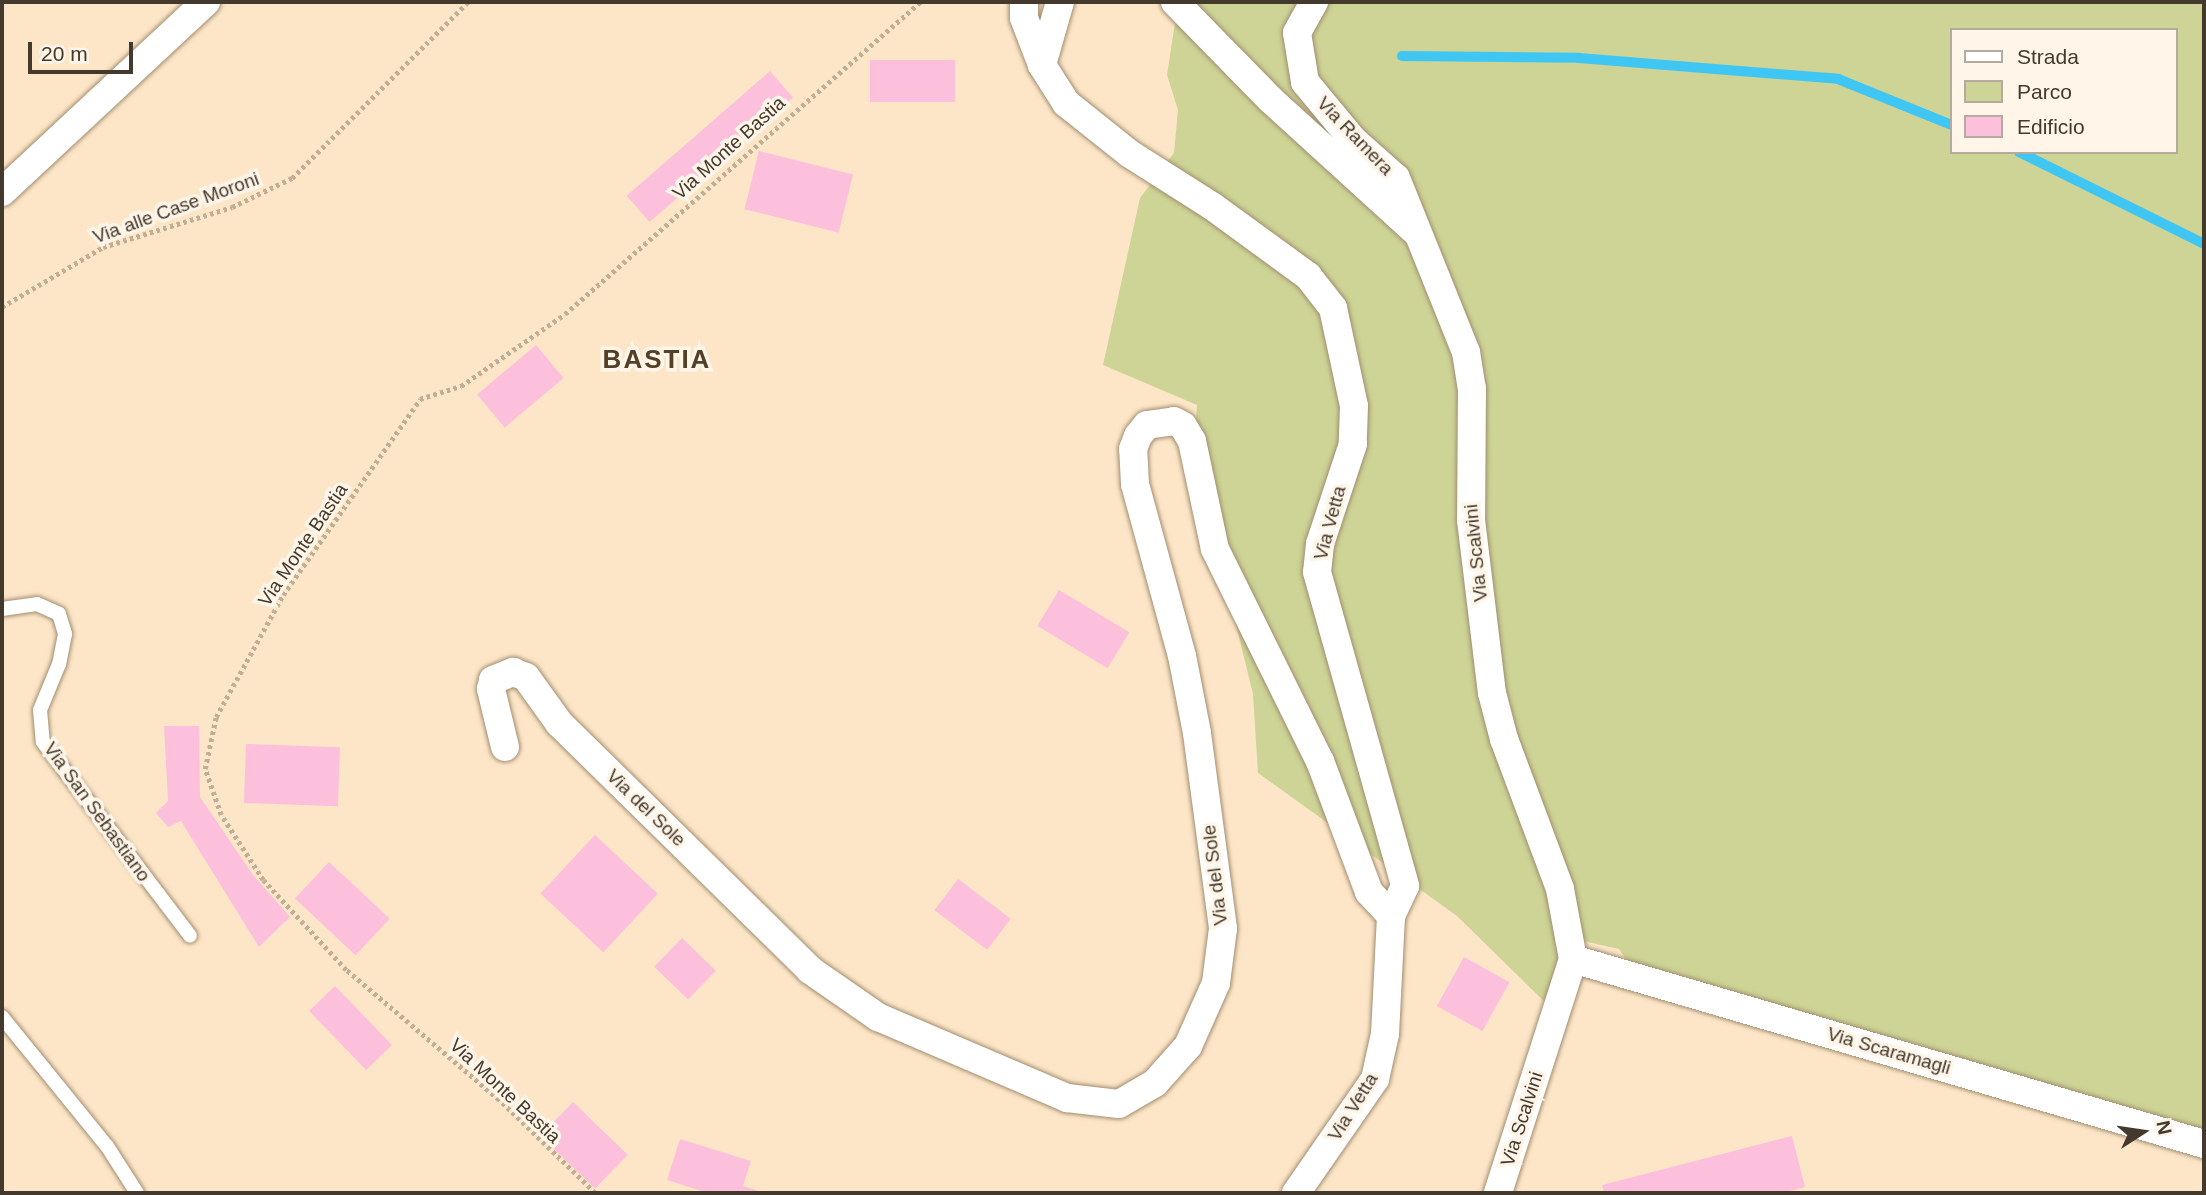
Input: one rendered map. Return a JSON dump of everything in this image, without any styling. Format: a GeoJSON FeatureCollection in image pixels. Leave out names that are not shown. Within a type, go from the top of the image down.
{"type":"FeatureCollection","features":[{"type":"Feature","properties":{"kind":"street"},"geometry":{"type":"LineString","coordinates":[[2,192],[206,2]]}},
{"type":"Feature","properties":{"kind":"street","name":"Via Vetta"},"geometry":{"type":"LineString","coordinates":[[1024,2],[1024,18],[1042,65],[1066,103],[1130,154],[1308,276],[1333,308],[1354,406],[1353,444],[1321,544],[1317,572],[1405,886],[1391,916],[1385,1034],[1375,1079],[1296,1193]]}},
{"type":"Feature","properties":{"kind":"street"},"geometry":{"type":"LineString","coordinates":[[1042,65],[1060,2]]}},
{"type":"Feature","properties":{"kind":"street","name":"Via Scalvini"},"geometry":{"type":"LineString","coordinates":[[1175,2],[1281,109],[1417,233],[1466,352],[1472,388],[1471,520],[1492,693],[1504,739],[1560,889],[1573,959],[1498,1193]]}},
{"type":"Feature","properties":{"kind":"street","name":"Via Ramera"},"geometry":{"type":"LineString","coordinates":[[1314,2],[1297,33],[1305,82],[1353,140],[1396,178],[1417,233]]}},
{"type":"Feature","properties":{"kind":"street","name":"Via del Sole"},"geometry":{"type":"LineString","coordinates":[[505,747],[491,689],[493,680],[513,672],[526,677],[559,723],[810,970],[878,1017],[1067,1098],[1119,1104],[1155,1083],[1188,1046],[1216,983],[1223,928],[1185,669],[1135,484],[1133,449],[1138,436],[1147,425],[1174,421],[1192,441],[1216,549],[1320,761],[1369,892],[1391,916]]}},
{"type":"Feature","properties":{"kind":"street","name":"Via Scaramagli"},"geometry":{"type":"LineString","coordinates":[[1573,959],[2204,1144]]}},
{"type":"Feature","properties":{"kind":"lane","name":"Via San Sebastiano"},"geometry":{"type":"LineString","coordinates":[[2,609],[37,604],[59,614],[65,634],[59,664],[40,710],[43,742],[190,936]]}},
{"type":"Feature","properties":{"kind":"lane"},"geometry":{"type":"LineString","coordinates":[[2,1017],[107,1146],[137,1193]]}},
{"type":"Feature","properties":{"kind":"path","name":"Via alle Case Moroni"},"geometry":{"type":"LineString","coordinates":[[2,307],[103,247],[232,207],[292,178],[468,2]]}},
{"type":"Feature","properties":{"kind":"path","name":"Via Monte Bastia"},"geometry":{"type":"LineString","coordinates":[[595,1193],[499,1100],[346,970],[262,880],[221,815],[205,769],[216,716],[283,595],[421,399],[461,386],[565,314],[920,2]]}},
{"type":"Feature","properties":{"kind":"green space"},"geometry":{"type":"Polygon","coordinates":[[[1189,2],[2204,2],[2204,1130],[1636,974],[1619,949],[1583,941],[1556,1013],[1457,916],[1258,773],[1253,694],[1194,454],[1197,405],[1103,365],[1140,198],[1174,153],[1178,110],[1167,75],[1175,23],[1189,2]]]}},
{"type":"Feature","properties":{"kind":"building"},"geometry":{"type":"Polygon","coordinates":[[[870,60],[955,60],[955,102],[870,102],[870,60]]]}},
{"type":"Feature","properties":{"kind":"building"},"geometry":{"type":"Polygon","coordinates":[[[770,71],[793,97],[650,222],[627,196],[770,71]]]}},
{"type":"Feature","properties":{"kind":"building"},"geometry":{"type":"Polygon","coordinates":[[[759,151],[853,174],[839,233],[744,209],[759,151]]]}},
{"type":"Feature","properties":{"kind":"building"},"geometry":{"type":"Polygon","coordinates":[[[536,345],[564,378],[505,427],[477,394],[536,345]]]}},
{"type":"Feature","properties":{"kind":"building"},"geometry":{"type":"Polygon","coordinates":[[[1059,590],[1129,632],[1108,668],[1037,626],[1059,590]]]}},
{"type":"Feature","properties":{"kind":"building"},"geometry":{"type":"Polygon","coordinates":[[[164,726],[199,726],[200,797],[253,875],[290,917],[259,947],[181,821],[168,827],[156,813],[168,801],[164,726]]]}},
{"type":"Feature","properties":{"kind":"building"},"geometry":{"type":"Polygon","coordinates":[[[246,744],[340,747],[338,806],[244,803],[246,744]]]}},
{"type":"Feature","properties":{"kind":"building"},"geometry":{"type":"Polygon","coordinates":[[[595,835],[658,894],[603,952],[540,894],[595,835]]]}},
{"type":"Feature","properties":{"kind":"building"},"geometry":{"type":"Polygon","coordinates":[[[329,862],[390,919],[356,955],[295,899],[329,862]]]}},
{"type":"Feature","properties":{"kind":"building"},"geometry":{"type":"Polygon","coordinates":[[[958,879],[1011,919],[987,950],[935,910],[958,879]]]}},
{"type":"Feature","properties":{"kind":"building"},"geometry":{"type":"Polygon","coordinates":[[[682,938],[716,971],[688,999],[654,967],[682,938]]]}},
{"type":"Feature","properties":{"kind":"building"},"geometry":{"type":"Polygon","coordinates":[[[1464,957],[1509,982],[1482,1031],[1437,1006],[1464,957]]]}},
{"type":"Feature","properties":{"kind":"building"},"geometry":{"type":"Polygon","coordinates":[[[335,986],[392,1045],[366,1070],[309,1011],[335,986]]]}},
{"type":"Feature","properties":{"kind":"building"},"geometry":{"type":"Polygon","coordinates":[[[573,1102],[628,1155],[595,1189],[540,1136],[573,1102]]]}},
{"type":"Feature","properties":{"kind":"building"},"geometry":{"type":"Polygon","coordinates":[[[1792,1136],[1805,1187],[1783,1193],[1604,1193],[1602,1185],[1792,1136]]]}},
{"type":"Feature","properties":{"kind":"building"},"geometry":{"type":"Polygon","coordinates":[[[680,1139],[751,1161],[743,1186],[765,1193],[708,1193],[667,1180],[680,1139]]]}},
{"type":"Feature","properties":{"kind":"waterway"},"geometry":{"type":"LineString","coordinates":[[1402,56],[1579,58],[1838,79],[1951,125]]}},
{"type":"Feature","properties":{"kind":"waterway"},"geometry":{"type":"LineString","coordinates":[[2023,154],[2204,244]]}},
{"type":"Feature","properties":{"kind":"district","name":"BASTIA"},"geometry":{"type":"Point","coordinates":[657,360]}}]}
